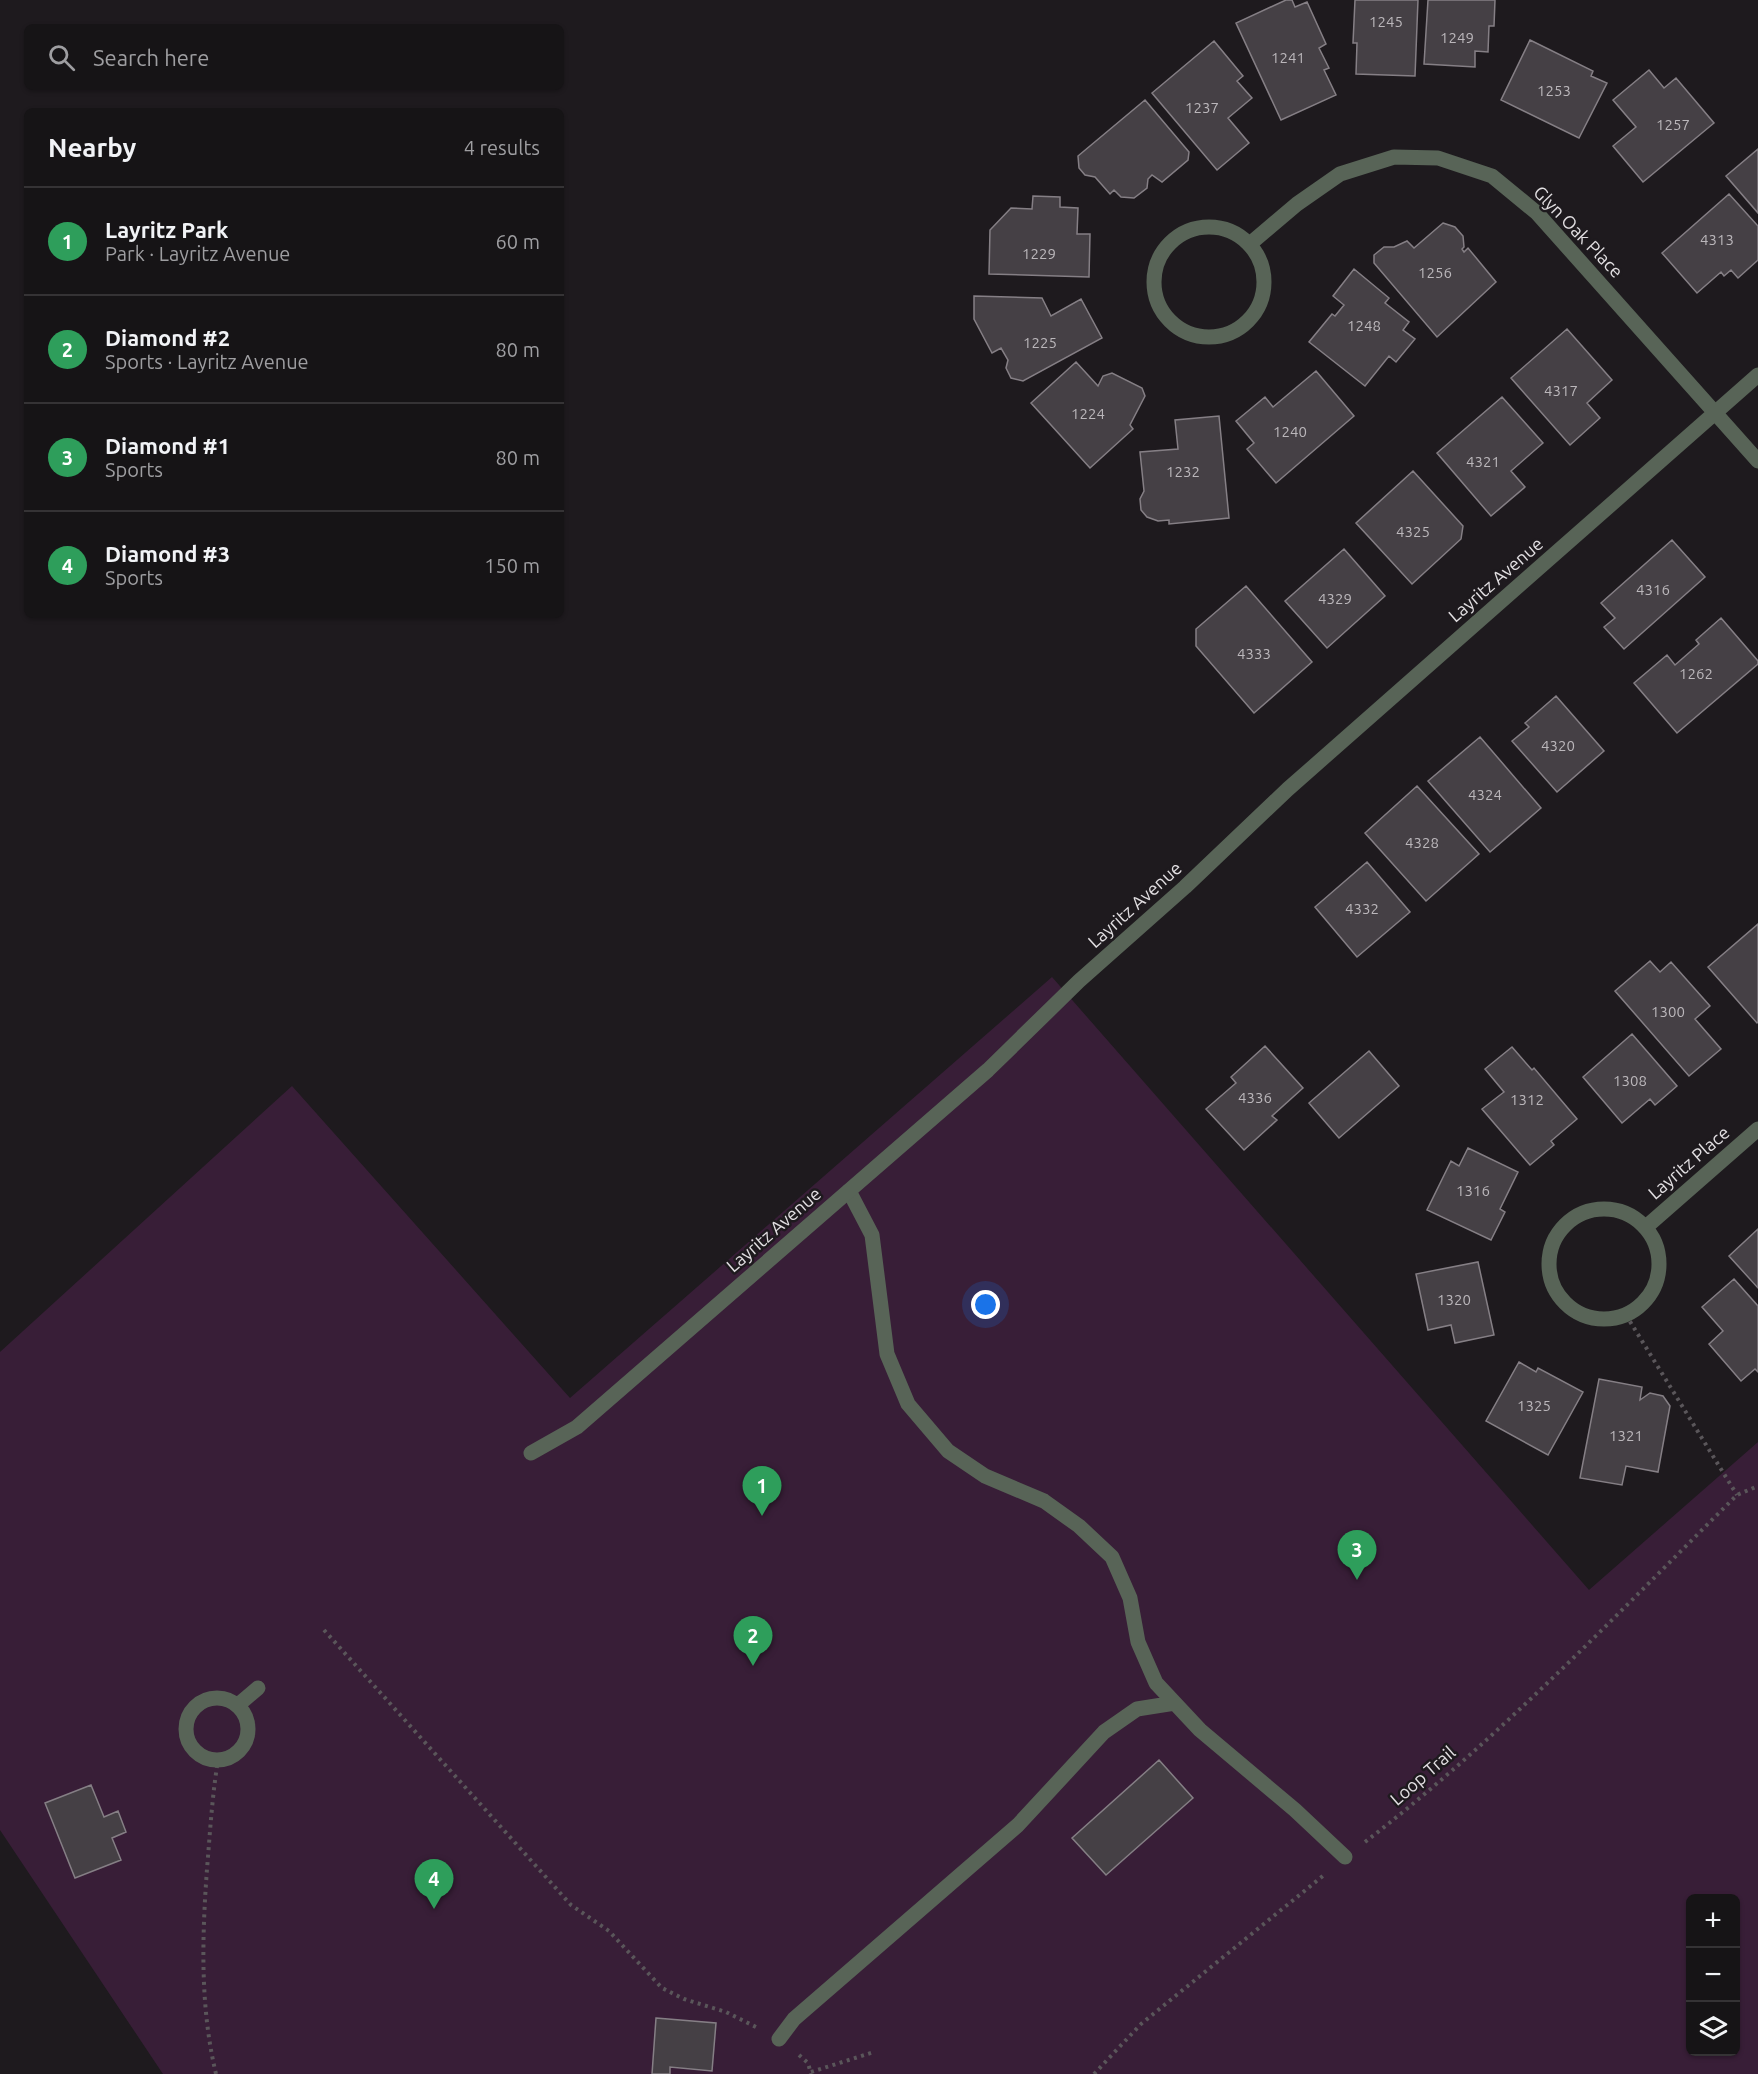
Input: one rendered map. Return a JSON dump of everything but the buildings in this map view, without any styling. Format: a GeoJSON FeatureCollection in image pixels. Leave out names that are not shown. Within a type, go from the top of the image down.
{"type":"FeatureCollection","features":[{"type":"Feature","properties":{"kind":"street","name":"Glyn Oak Place"},"geometry":{"type":"LineString","coordinates":[[1251,243],[1296,204],[1340,174],[1394,157],[1438,158],[1492,176],[1537,213],[1716,413]]}},
{"type":"Feature","properties":{"kind":"street"},"geometry":{"type":"LineString","coordinates":[[1196,227],[1216,227],[1226,228],[1251,243],[1264,269],[1264,298],[1249,323],[1223,337],[1193,336],[1169,321],[1154,295],[1155,266],[1170,241],[1196,227]]}},
{"type":"Feature","properties":{"kind":"street","name":"Layritz Avenue"},"geometry":{"type":"LineString","coordinates":[[531,1453],[577,1427],[988,1070],[1079,981],[1185,887],[1288,789],[1758,375]]}},
{"type":"Feature","properties":{"kind":"street"},"geometry":{"type":"LineString","coordinates":[[1716,413],[1758,461]]}},
{"type":"Feature","properties":{"kind":"street","name":"Layritz Place"},"geometry":{"type":"LineString","coordinates":[[1646,1227],[1758,1129]]}},
{"type":"Feature","properties":{"kind":"street"},"geometry":{"type":"LineString","coordinates":[[849,1191],[872,1235],[887,1354],[908,1404],[948,1451],[985,1476],[1044,1502],[1079,1526],[1112,1557],[1130,1598],[1138,1642],[1156,1683],[1200,1730],[1294,1809],[1345,1857]]}},
{"type":"Feature","properties":{"kind":"street","name":"Layritz Place"},"geometry":{"type":"LineString","coordinates":[[1590,1209],[1621,1210],[1646,1227],[1658,1250],[1659,1276],[1647,1299],[1626,1315],[1596,1319],[1568,1306],[1551,1282],[1549,1251],[1564,1224],[1590,1209]]}},
{"type":"Feature","properties":{"kind":"street"},"geometry":{"type":"LineString","coordinates":[[238,1705],[258,1688]]}},
{"type":"Feature","properties":{"kind":"street"},"geometry":{"type":"LineString","coordinates":[[216,1697],[228,1699],[238,1705],[246,1715],[249,1727],[247,1740],[240,1750],[230,1757],[218,1760],[206,1759],[196,1752],[188,1742],[185,1730],[187,1718],[194,1707],[204,1700],[216,1697]]}},
{"type":"Feature","properties":{"kind":"street"},"geometry":{"type":"LineString","coordinates":[[779,2039],[794,2019],[1018,1826],[1104,1732],[1137,1709],[1174,1703]]}},
{"type":"Feature","properties":{"kind":"path"},"geometry":{"type":"LineString","coordinates":[[1626,1315],[1737,1495]]}},
{"type":"Feature","properties":{"kind":"path","name":"Loop Trail"},"geometry":{"type":"LineString","coordinates":[[1094,2074],[1141,2024],[1345,1857],[1416,1803],[1554,1675],[1737,1495],[1758,1486]]}},
{"type":"Feature","properties":{"kind":"path"},"geometry":{"type":"LineString","coordinates":[[324,1630],[571,1905],[609,1931],[662,1988],[684,1999],[726,2012],[779,2039],[808,2063],[811,2073],[874,2052]]}},
{"type":"Feature","properties":{"kind":"path"},"geometry":{"type":"LineString","coordinates":[[216,2074],[203,1991],[204,1922],[212,1798],[218,1760]]}},
{"type":"Feature","properties":{"kind":"shaded area"},"geometry":{"type":"Polygon","coordinates":[[[1052,977],[1589,1590],[1758,1442],[1758,2074],[163,2074],[0,1830],[0,1352],[292,1086],[570,1398],[1052,977]]]}},
{"type":"Feature","properties":{"kind":"place","name":"Layritz Park"},"geometry":{"type":"Point","coordinates":[762,1516]}},
{"type":"Feature","properties":{"kind":"place","name":"Diamond #1"},"geometry":{"type":"Point","coordinates":[1357,1580]}},
{"type":"Feature","properties":{"kind":"place","name":"Diamond #2"},"geometry":{"type":"Point","coordinates":[753,1666]}},
{"type":"Feature","properties":{"kind":"place","name":"Diamond #3"},"geometry":{"type":"Point","coordinates":[434,1909]}}]}
